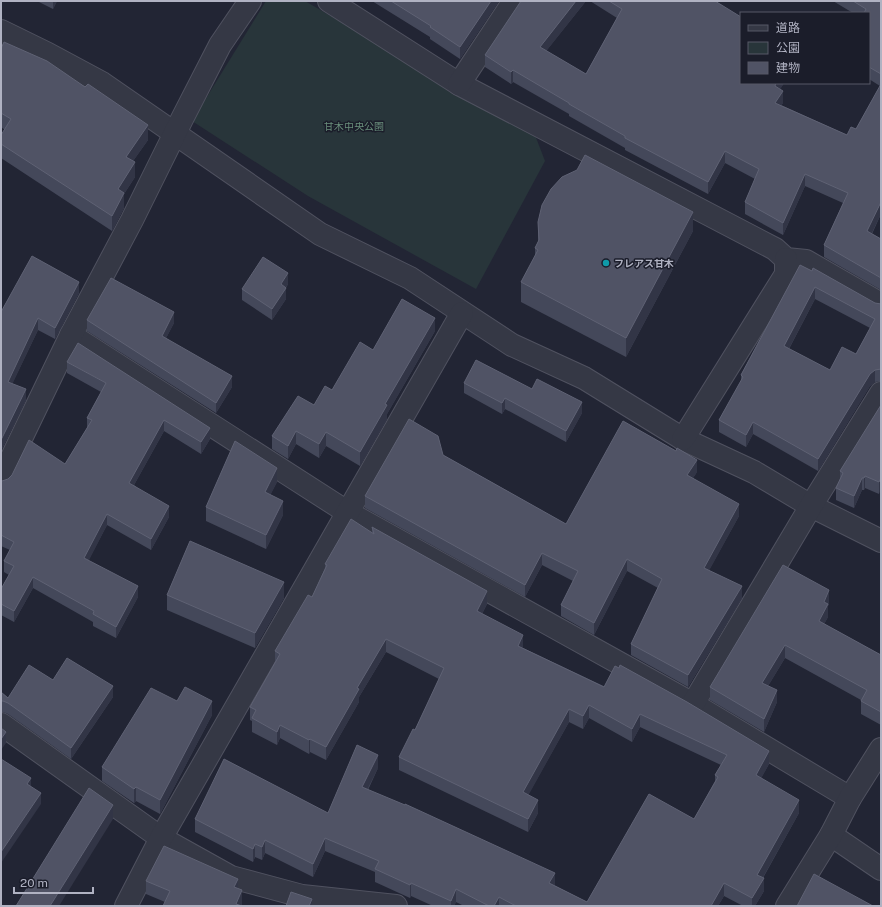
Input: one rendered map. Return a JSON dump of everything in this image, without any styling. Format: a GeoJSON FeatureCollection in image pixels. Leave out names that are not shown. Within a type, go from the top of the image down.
{"type":"FeatureCollection","features":[{"type":"Feature","properties":{"kind":"street"},"geometry":{"type":"LineString","coordinates":[[1,480],[71,335],[132,220],[220,45],[250,1]]}},
{"type":"Feature","properties":{"kind":"street"},"geometry":{"type":"LineString","coordinates":[[329,1],[459,84],[775,249],[786,259],[806,261],[881,304]]}},
{"type":"Feature","properties":{"kind":"street"},"geometry":{"type":"LineString","coordinates":[[459,84],[514,1]]}},
{"type":"Feature","properties":{"kind":"street"},"geometry":{"type":"LineString","coordinates":[[1,31],[102,83],[320,234],[410,278],[512,345],[584,378],[683,439],[754,472],[810,506],[881,541]]}},
{"type":"Feature","properties":{"kind":"street"},"geometry":{"type":"LineString","coordinates":[[683,439],[786,274],[786,259]]}},
{"type":"Feature","properties":{"kind":"street"},"geometry":{"type":"LineString","coordinates":[[126,906],[161,838],[462,313]]}},
{"type":"Feature","properties":{"kind":"street"},"geometry":{"type":"LineString","coordinates":[[71,335],[347,512],[693,704],[850,798]]}},
{"type":"Feature","properties":{"kind":"street"},"geometry":{"type":"LineString","coordinates":[[693,704],[810,506],[881,393]]}},
{"type":"Feature","properties":{"kind":"street"},"geometry":{"type":"LineString","coordinates":[[1,724],[161,838],[232,877],[302,896],[396,906]]}},
{"type":"Feature","properties":{"kind":"street"},"geometry":{"type":"LineString","coordinates":[[786,906],[831,835],[850,798],[881,749]]}},
{"type":"Feature","properties":{"kind":"street"},"geometry":{"type":"LineString","coordinates":[[831,835],[881,869]]}},
{"type":"Feature","properties":{"kind":"green space","name":"甘木中央公園"},"geometry":{"type":"Polygon","coordinates":[[[266,1],[305,1],[535,135],[545,161],[476,289],[308,196],[192,121],[266,1]]]}},
{"type":"Feature","properties":{"kind":"building"},"geometry":{"type":"Polygon","coordinates":[[[391,1],[491,1],[460,47],[430,27],[431,26],[391,1]]]}},
{"type":"Feature","properties":{"kind":"building"},"geometry":{"type":"Polygon","coordinates":[[[521,1],[576,1],[540,47],[586,74],[622,9],[609,1],[715,1],[740,16],[740,84],[776,84],[775,86],[783,91],[775,103],[847,135],[851,127],[856,129],[881,84],[881,202],[867,231],[881,239],[881,278],[824,245],[848,193],[805,174],[783,223],[745,202],[759,169],[725,151],[708,182],[625,138],[625,136],[513,70],[511,72],[485,55],[521,1]]]}},
{"type":"Feature","properties":{"kind":"building"},"geometry":{"type":"Polygon","coordinates":[[[853,1],[881,1],[881,74],[870,68],[870,12],[864,12],[866,9],[853,1]]]}},
{"type":"Feature","properties":{"kind":"building"},"geometry":{"type":"Polygon","coordinates":[[[4,42],[47,61],[85,87],[88,84],[148,125],[126,157],[135,162],[118,189],[124,193],[112,216],[1,144],[1,135],[11,119],[1,113],[1,49],[4,42]]]}},
{"type":"Feature","properties":{"kind":"building","name":"フレアス甘木"},"geometry":{"type":"Polygon","coordinates":[[[585,155],[693,212],[626,338],[521,282],[538,250],[535,248],[539,240],[538,222],[542,205],[551,189],[562,177],[577,170],[585,155]]]}},
{"type":"Feature","properties":{"kind":"building"},"geometry":{"type":"Polygon","coordinates":[[[32,256],[79,282],[55,328],[38,318],[8,382],[26,389],[1,440],[1,312],[32,256]]]}},
{"type":"Feature","properties":{"kind":"building"},"geometry":{"type":"Polygon","coordinates":[[[263,257],[288,273],[281,284],[286,288],[272,309],[242,289],[263,257]]]}},
{"type":"Feature","properties":{"kind":"building"},"geometry":{"type":"Polygon","coordinates":[[[800,265],[812,271],[813,268],[875,303],[881,304],[881,369],[875,370],[870,374],[818,459],[753,422],[746,435],[719,420],[743,377],[741,375],[800,265]],[[815,287],[784,346],[830,370],[842,347],[856,354],[875,319],[815,287]]]}},
{"type":"Feature","properties":{"kind":"building"},"geometry":{"type":"Polygon","coordinates":[[[111,278],[174,312],[162,336],[232,376],[216,403],[87,320],[111,278]]]}},
{"type":"Feature","properties":{"kind":"building"},"geometry":{"type":"Polygon","coordinates":[[[402,299],[435,318],[385,404],[387,405],[360,452],[326,432],[319,444],[296,431],[288,446],[272,436],[298,396],[314,405],[325,386],[332,390],[360,342],[373,350],[402,299]]]}},
{"type":"Feature","properties":{"kind":"building"},"geometry":{"type":"Polygon","coordinates":[[[78,343],[210,428],[201,442],[164,420],[129,483],[169,506],[151,539],[107,514],[84,558],[138,586],[116,627],[93,614],[94,611],[33,577],[14,611],[1,604],[1,589],[14,566],[4,561],[14,542],[1,535],[1,481],[8,479],[12,475],[29,440],[65,464],[92,420],[87,418],[106,383],[67,362],[78,343]]]}},
{"type":"Feature","properties":{"kind":"building"},"geometry":{"type":"Polygon","coordinates":[[[476,360],[532,389],[537,379],[582,402],[566,431],[505,398],[502,403],[464,383],[476,360]]]}},
{"type":"Feature","properties":{"kind":"building"},"geometry":{"type":"Polygon","coordinates":[[[881,405],[881,478],[879,482],[865,476],[862,478],[854,496],[836,488],[843,473],[840,471],[881,405]]]}},
{"type":"Feature","properties":{"kind":"building"},"geometry":{"type":"Polygon","coordinates":[[[409,419],[438,436],[443,455],[566,524],[623,421],[676,451],[677,448],[697,460],[687,475],[739,504],[704,568],[742,586],[688,675],[631,644],[662,579],[627,559],[594,623],[561,605],[578,571],[542,553],[525,585],[365,496],[409,419]]]}},
{"type":"Feature","properties":{"kind":"building"},"geometry":{"type":"Polygon","coordinates":[[[235,441],[277,468],[265,492],[283,501],[266,535],[206,507],[235,441]]]}},
{"type":"Feature","properties":{"kind":"building"},"geometry":{"type":"Polygon","coordinates":[[[351,519],[374,534],[372,527],[487,591],[477,611],[523,635],[518,646],[604,687],[615,666],[619,668],[620,665],[687,702],[769,751],[756,775],[799,800],[757,875],[764,878],[752,898],[724,883],[711,906],[516,906],[499,897],[494,906],[489,906],[456,889],[451,901],[375,869],[379,861],[325,838],[313,864],[265,840],[262,847],[255,844],[253,849],[195,819],[224,759],[328,813],[357,745],[378,755],[362,787],[405,804],[555,873],[549,883],[587,902],[649,794],[694,819],[718,777],[715,775],[727,755],[640,714],[632,729],[589,705],[583,716],[569,709],[523,792],[538,800],[528,819],[399,757],[413,729],[415,730],[444,668],[386,639],[357,688],[359,689],[326,747],[280,725],[277,732],[252,718],[256,710],[250,707],[280,654],[275,651],[308,595],[312,597],[327,565],[325,564],[351,519]]]}},
{"type":"Feature","properties":{"kind":"building"},"geometry":{"type":"Polygon","coordinates":[[[190,541],[284,582],[255,633],[167,595],[190,541]]]}},
{"type":"Feature","properties":{"kind":"building"},"geometry":{"type":"Polygon","coordinates":[[[783,565],[829,590],[824,602],[828,604],[819,621],[881,655],[881,712],[861,701],[867,690],[785,645],[762,683],[777,690],[764,719],[710,687],[783,565]]]}},
{"type":"Feature","properties":{"kind":"building"},"geometry":{"type":"Polygon","coordinates":[[[67,658],[113,686],[71,748],[8,703],[1,701],[1,692],[8,698],[29,665],[53,680],[67,658]]]}},
{"type":"Feature","properties":{"kind":"building"},"geometry":{"type":"Polygon","coordinates":[[[185,687],[212,701],[160,800],[136,787],[134,789],[102,767],[151,688],[177,701],[185,687]]]}},
{"type":"Feature","properties":{"kind":"building"},"geometry":{"type":"Polygon","coordinates":[[[1,728],[6,732],[1,739],[1,728]]]}},
{"type":"Feature","properties":{"kind":"building"},"geometry":{"type":"Polygon","coordinates":[[[1,759],[31,778],[27,784],[41,793],[1,852],[1,759]]]}},
{"type":"Feature","properties":{"kind":"building"},"geometry":{"type":"Polygon","coordinates":[[[89,788],[113,805],[50,906],[16,906],[89,788]]]}},
{"type":"Feature","properties":{"kind":"building"},"geometry":{"type":"Polygon","coordinates":[[[164,846],[238,879],[234,887],[242,890],[236,904],[242,906],[163,906],[170,891],[146,881],[164,846]]]}},
{"type":"Feature","properties":{"kind":"building"},"geometry":{"type":"Polygon","coordinates":[[[814,874],[873,906],[797,906],[814,874]]]}},
{"type":"Feature","properties":{"kind":"building"},"geometry":{"type":"Polygon","coordinates":[[[291,892],[312,899],[309,906],[286,906],[291,892]]]}},
{"type":"Feature","properties":{"kind":"place","name":"フレアス甘木"},"geometry":{"type":"Point","coordinates":[606,263]}}]}
